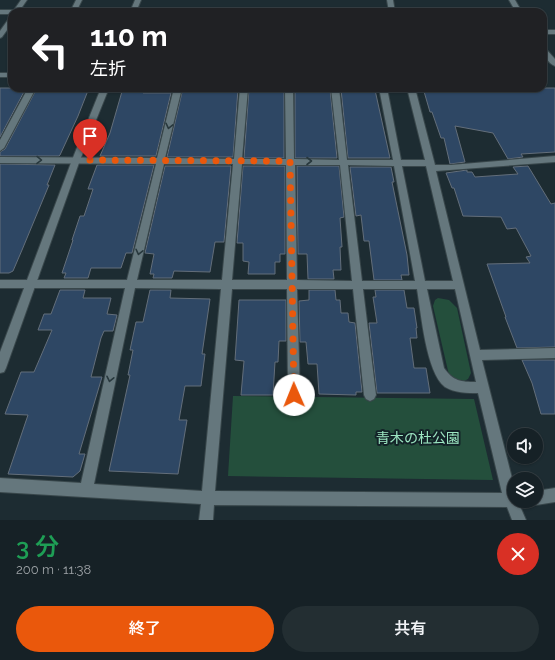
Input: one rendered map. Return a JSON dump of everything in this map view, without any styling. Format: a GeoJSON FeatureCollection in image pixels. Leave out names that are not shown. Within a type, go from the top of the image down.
{"type":"FeatureCollection","features":[{"type":"Feature","properties":{"kind":"street"},"geometry":{"type":"LineString","coordinates":[[0,36],[8,24]]}},
{"type":"Feature","properties":{"kind":"street"},"geometry":{"type":"LineString","coordinates":[[547,54],[555,64]]}},
{"type":"Feature","properties":{"kind":"street"},"geometry":{"type":"LineString","coordinates":[[0,148],[30,92]]}},
{"type":"Feature","properties":{"kind":"street"},"geometry":{"type":"LineString","coordinates":[[0,368],[76,160],[103,92]]}},
{"type":"Feature","properties":{"kind":"street"},"geometry":{"type":"LineString","coordinates":[[86,490],[131,285],[177,92]]}},
{"type":"Feature","properties":{"kind":"street"},"geometry":{"type":"LineString","coordinates":[[206,520],[225,285],[244,92]]}},
{"type":"Feature","properties":{"kind":"street"},"geometry":{"type":"LineString","coordinates":[[289,92],[294,395]]}},
{"type":"Feature","properties":{"kind":"street"},"geometry":{"type":"LineString","coordinates":[[335,92],[370,395]]}},
{"type":"Feature","properties":{"kind":"street"},"geometry":{"type":"LineString","coordinates":[[384,92],[436,363],[440,374],[448,383],[457,387],[483,387]]}},
{"type":"Feature","properties":{"kind":"street"},"geometry":{"type":"LineString","coordinates":[[412,92],[431,165],[483,387],[507,477]]}},
{"type":"Feature","properties":{"kind":"street"},"geometry":{"type":"LineString","coordinates":[[0,160],[344,161],[397,162],[451,168],[555,159]]}},
{"type":"Feature","properties":{"kind":"street"},"geometry":{"type":"LineString","coordinates":[[0,284],[458,285]]}},
{"type":"Feature","properties":{"kind":"street"},"geometry":{"type":"LineString","coordinates":[[475,354],[555,353]]}},
{"type":"Feature","properties":{"kind":"street"},"geometry":{"type":"LineString","coordinates":[[0,485],[207,498],[507,500]]}},
{"type":"Feature","properties":{"kind":"street"},"geometry":{"type":"LineString","coordinates":[[543,497],[555,495]]}},
{"type":"Feature","properties":{"kind":"street"},"geometry":{"type":"LineString","coordinates":[[515,508],[519,520]]}},
{"type":"Feature","properties":{"kind":"green space"},"geometry":{"type":"Polygon","coordinates":[[[438,298],[449,300],[457,308],[471,373],[468,379],[462,382],[449,375],[433,306],[435,300],[438,298]]]}},
{"type":"Feature","properties":{"kind":"green space","name":"青木の杜公園"},"geometry":{"type":"Polygon","coordinates":[[[233,396],[474,399],[493,480],[228,476],[233,396]]]}},
{"type":"Feature","properties":{"kind":"building"},"geometry":{"type":"Polygon","coordinates":[[[0,88],[8,88],[8,92],[24,92],[0,137],[0,88]]]}},
{"type":"Feature","properties":{"kind":"building"},"geometry":{"type":"Polygon","coordinates":[[[547,88],[555,88],[555,152],[521,154],[523,157],[508,159],[493,133],[455,126],[465,162],[450,164],[444,138],[441,138],[432,112],[430,112],[424,92],[547,92],[547,88]]]}},
{"type":"Feature","properties":{"kind":"building"},"geometry":{"type":"Polygon","coordinates":[[[35,92],[87,92],[59,156],[0,156],[0,152],[5,149],[35,92]]]}},
{"type":"Feature","properties":{"kind":"building"},"geometry":{"type":"Polygon","coordinates":[[[122,92],[171,93],[156,156],[100,156],[110,133],[122,92]]]}},
{"type":"Feature","properties":{"kind":"building"},"geometry":{"type":"Polygon","coordinates":[[[182,92],[238,92],[233,157],[167,157],[182,92]]]}},
{"type":"Feature","properties":{"kind":"building"},"geometry":{"type":"Polygon","coordinates":[[[249,92],[284,92],[284,158],[244,158],[249,92]]]}},
{"type":"Feature","properties":{"kind":"building"},"geometry":{"type":"Polygon","coordinates":[[[295,92],[330,92],[337,158],[295,158],[295,92]]]}},
{"type":"Feature","properties":{"kind":"building"},"geometry":{"type":"Polygon","coordinates":[[[341,92],[375,92],[390,158],[348,158],[341,92]]]}},
{"type":"Feature","properties":{"kind":"building"},"geometry":{"type":"Polygon","coordinates":[[[0,164],[55,165],[47,185],[49,185],[22,250],[13,271],[9,273],[0,273],[0,164]]]}},
{"type":"Feature","properties":{"kind":"building"},"geometry":{"type":"Polygon","coordinates":[[[97,165],[154,165],[132,253],[126,253],[121,268],[91,268],[88,278],[64,278],[66,273],[62,273],[80,216],[84,216],[93,189],[88,189],[97,165]]]}},
{"type":"Feature","properties":{"kind":"building"},"geometry":{"type":"Polygon","coordinates":[[[165,166],[231,166],[224,242],[215,242],[210,272],[174,271],[172,278],[153,278],[154,274],[150,274],[154,254],[145,253],[165,166]]]}},
{"type":"Feature","properties":{"kind":"building"},"geometry":{"type":"Polygon","coordinates":[[[243,166],[285,166],[285,254],[280,254],[280,262],[275,262],[275,274],[248,274],[249,262],[243,261],[243,243],[237,243],[243,166]]]}},
{"type":"Feature","properties":{"kind":"building"},"geometry":{"type":"Polygon","coordinates":[[[297,166],[339,166],[344,217],[340,218],[342,247],[340,247],[341,270],[333,270],[334,279],[308,279],[307,254],[298,254],[297,166]]]}},
{"type":"Feature","properties":{"kind":"building"},"geometry":{"type":"Polygon","coordinates":[[[528,166],[551,204],[555,203],[555,347],[517,348],[487,264],[530,263],[526,257],[531,256],[516,228],[507,229],[501,217],[463,216],[454,188],[452,188],[446,173],[467,170],[467,172],[472,172],[475,177],[518,174],[513,167],[528,166]]]}},
{"type":"Feature","properties":{"kind":"building"},"geometry":{"type":"Polygon","coordinates":[[[350,167],[391,167],[394,182],[392,182],[407,255],[409,275],[401,275],[402,280],[374,280],[369,241],[364,241],[361,215],[356,216],[350,167]]]}},
{"type":"Feature","properties":{"kind":"building"},"geometry":{"type":"Polygon","coordinates":[[[60,290],[85,290],[83,298],[111,298],[107,314],[117,315],[113,331],[104,331],[101,338],[91,377],[102,377],[79,454],[85,454],[80,471],[73,477],[8,474],[28,415],[5,414],[21,372],[34,372],[52,330],[38,330],[44,314],[51,314],[60,290]]]}},
{"type":"Feature","properties":{"kind":"building"},"geometry":{"type":"Polygon","coordinates":[[[150,290],[171,290],[170,298],[210,299],[202,354],[205,354],[201,386],[185,386],[179,420],[187,420],[178,474],[109,471],[130,375],[128,375],[133,350],[130,350],[136,322],[143,322],[150,290]]]}},
{"type":"Feature","properties":{"kind":"building"},"geometry":{"type":"Polygon","coordinates":[[[309,290],[335,290],[336,300],[340,300],[341,313],[348,313],[349,322],[355,323],[362,392],[356,392],[356,395],[319,394],[317,364],[308,364],[306,342],[300,342],[299,301],[309,300],[309,290]]]}},
{"type":"Feature","properties":{"kind":"building"},"geometry":{"type":"Polygon","coordinates":[[[375,290],[404,290],[407,308],[414,308],[417,338],[410,338],[414,368],[426,368],[430,393],[377,393],[369,323],[377,323],[373,297],[376,297],[375,290]]]}},
{"type":"Feature","properties":{"kind":"building"},"geometry":{"type":"Polygon","coordinates":[[[239,300],[286,300],[286,341],[279,341],[278,362],[275,362],[273,395],[241,395],[244,361],[235,360],[239,300]]]}},
{"type":"Feature","properties":{"kind":"building"},"geometry":{"type":"Polygon","coordinates":[[[522,360],[555,360],[555,414],[541,414],[532,383],[522,360]]]}},
{"type":"Feature","properties":{"kind":"route"},"geometry":{"type":"LineString","coordinates":[[90,160],[290,161],[294,395]]}}]}
